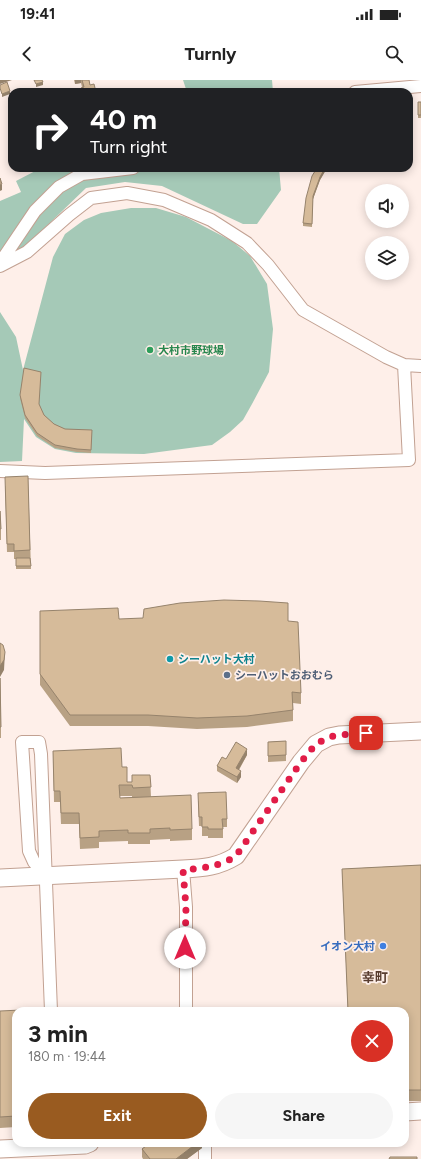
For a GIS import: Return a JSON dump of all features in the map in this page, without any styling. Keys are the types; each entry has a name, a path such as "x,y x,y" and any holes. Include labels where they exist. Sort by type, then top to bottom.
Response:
{"street":[{"path":"399,88 421,86"},
{"path":"0,264 35,211 60,187 82,174 99,172"},
{"path":"0,264 27,252 68,215 91,198 127,193 164,200 211,220 247,243 268,265 303,310 386,357 404,365 421,366"},
{"path":"0,470 45,473 415,460 404,365"},
{"path":"0,878 183,870 208,868 224,863 236,856 301,762 316,744 329,737 339,735 421,731"},
{"path":"45,875 34,862 29,851 22,742 39,742 41,754 52,1007"},
{"path":"183,870 186,907 186,1007"},
{"path":"409,1112 421,1111"},
{"path":"0,1148 19,1147"},
{"path":"205,1147 206,1158"}],"green space":[{"path":"183,80 272,80 273,88 186,88"},
{"path":"33,172 279,172 281,190 257,224 243,224 162,186 125,182 86,188 26,246 0,260 0,201 21,192 16,181"},
{"name":"大村市野球場","path":"131,208 156,208 186,217 232,241 250,256 267,284 273,329 269,372 243,420 212,445 144,454 76,453 55,449 36,437 24,419 22,461 0,462 0,312 16,337 23,370 53,257 65,234 84,220 101,213"}],"building":[{"path":"34,80 42,80 43,82 36,84"},
{"path":"82,80 89,80 90,85 94,84 95,88 81,88 84,87"},
{"path":"7,82 9,88 8,92 2,94 0,85"},
{"path":"418,102 421,102 421,115 418,115"},
{"path":"314,172 323,172 313,196 312,224 303,223 306,198"},
{"path":"24,368 41,372 39,404 44,415 54,424 65,429 92,430 91,450 55,445 37,433 25,415 20,395"},
{"path":"28,476 30,550 14,551 14,544 7,544 5,477"},
{"path":"16,558 30,558 31,566 16,566"},
{"name":"シーハット大村","path":"224,600 288,603 288,621 298,622 301,693 292,692 293,710 247,716 197,718 148,715 70,715 40,674 40,611 118,608 119,619 143,618 144,609 180,603"},
{"path":"0,643 3,645 5,652 4,660 0,666"},
{"path":"0,678 1,727 0,727"},
{"path":"286,741 286,755 268,756 268,742"},
{"path":"236,742 247,749 236,768 241,771 237,777 217,766 222,757 226,759"},
{"path":"121,748 122,767 127,767 127,782 132,782 132,775 150,775 151,787 133,788 132,785 119,785 120,798 191,795 192,829 150,829 150,833 128,833 128,830 99,831 99,837 80,838 79,813 61,813 60,791 54,791 53,751"},
{"path":"226,792 227,819 222,819 223,829 208,829 208,827 202,827 202,817 199,817 198,793"},
{"name":"イオン大村","path":"421,865 421,1090 409,1090 409,1007 348,1007 342,869"},
{"path":"12,1010 12,1116 0,1117 0,1011"},
{"path":"145,1147 192,1147 176,1159 150,1159 142,1149"},
{"path":"390,1157 417,1157 417,1159 389,1159"}],"place":[{"name":"大村市野球場","path":"150,350"},
{"name":"シーハット大村","path":"170,659"},
{"name":"シーハットおおむら","path":"227,675"},
{"name":"イオン大村","path":"383,946"}],"district":[{"name":"幸町","path":"375,977"}],"route":[{"path":"185,948 186,907 183,870 208,868 224,863 236,856 301,762 316,744 329,737 366,733"}]}
